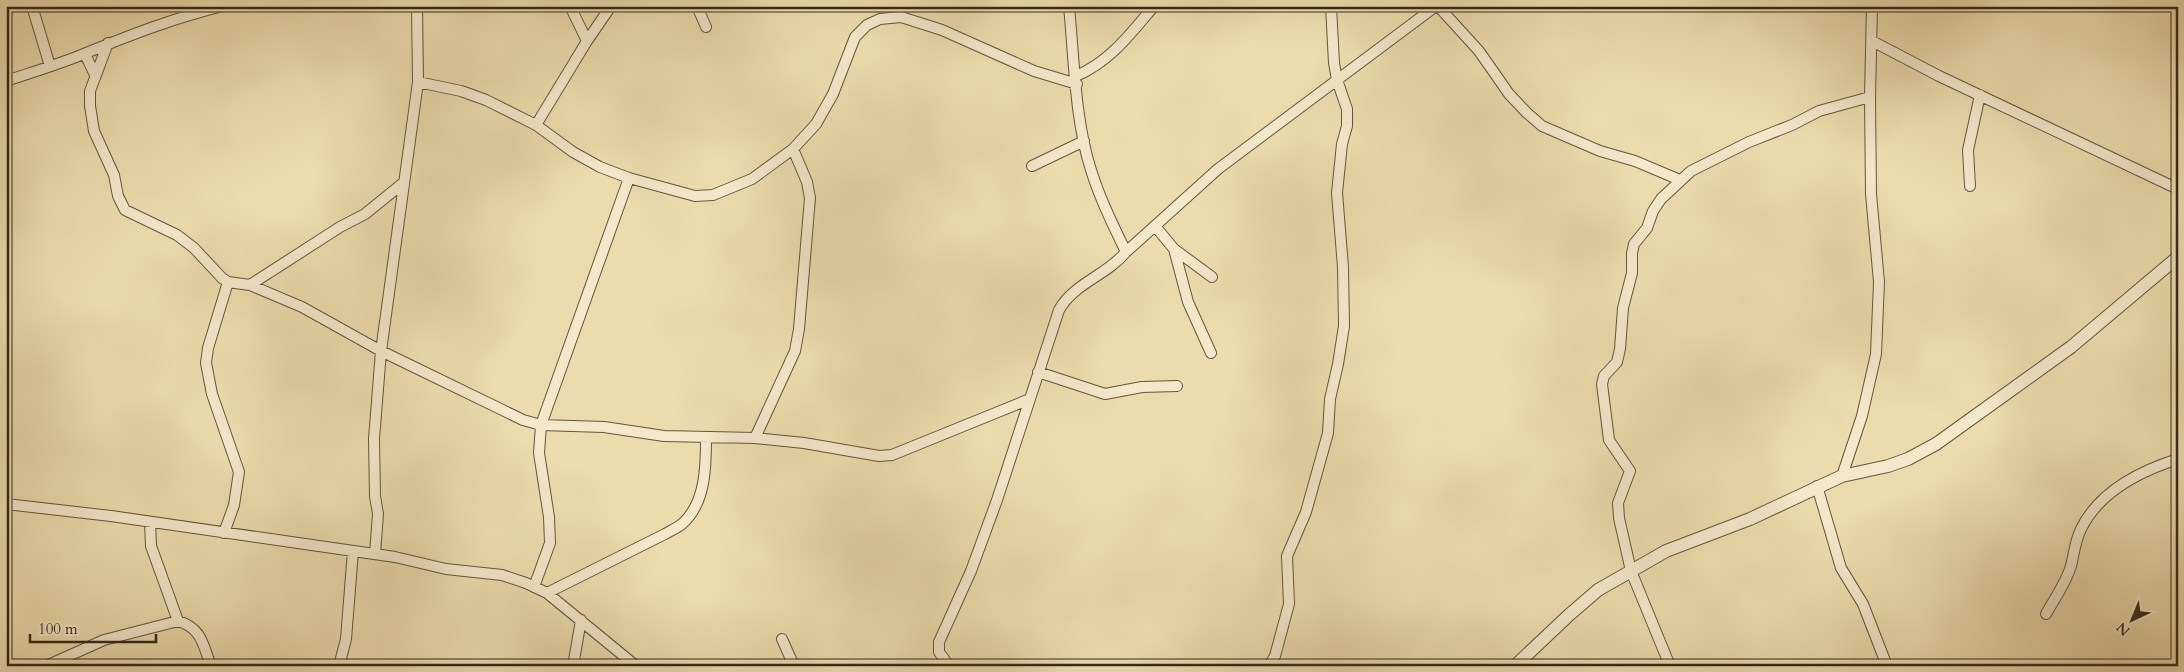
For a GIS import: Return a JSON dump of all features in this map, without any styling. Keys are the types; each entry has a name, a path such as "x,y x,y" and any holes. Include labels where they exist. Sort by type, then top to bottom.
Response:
{"street":[{"path":"32,6 50,66"},
{"path":"6,81 85,54 108,43 180,17 224,6"},
{"path":"374,554 378,514 375,496 374,439 381,350 402,184 418,82 418,6"},
{"path":"570,6 587,41"},
{"path":"536,125 587,41 611,6"},
{"path":"697,6 706,27"},
{"path":"1070,6 1084,140 1090,169 1105,209 1126,252"},
{"path":"418,82 462,91 486,100 536,125 593,164 629,178 695,196 712,195 752,179 793,149 816,124 829,102 855,37 867,25 880,19 901,17 942,30 1034,71 1077,80 1113,54 1154,6"},
{"path":"1269,666 1275,656 1289,604 1287,556 1306,512 1328,433 1330,398 1344,326 1343,267 1337,193 1342,144 1347,126 1347,108 1337,80 1334,63 1331,6"},
{"path":"949,666 939,652 939,642 971,571 1015,447 1058,310 1065,299 1074,290 1118,261 1218,169 1437,6 1479,51 1509,94 1542,126 1600,151 1680,180"},
{"path":"1842,476 1862,416 1876,354 1879,282 1871,194 1870,97 1872,6"},
{"path":"1872,41 2178,189"},
{"path":"108,43 90,92 90,106 94,131 114,175 118,196 125,210 177,235 194,248 228,282 250,285 302,308 507,413 541,425 604,427 664,436 755,438 804,443 879,456 892,455 1030,399"},
{"path":"85,54 95,75"},
{"path":"1970,186 1968,150 1980,94"},
{"path":"1670,666 1631,571 1619,518 1618,503 1630,470 1609,440 1602,384 1604,376 1617,362 1620,349 1623,308 1632,273 1634,244 1646,228 1653,211 1661,199 1691,171 1749,142 1792,125 1819,111 1870,97"},
{"path":"1032,166 1084,140"},
{"path":"755,438 790,366 799,329 810,198 807,182 793,149"},
{"path":"534,587 550,543 549,517 539,453 541,425 629,178"},
{"path":"250,285 340,227 365,214 402,184"},
{"path":"1155,226 1174,249 1212,277"},
{"path":"1174,249 1188,302 1211,353"},
{"path":"1515,666 1598,590 1666,551 1750,520 1817,486 1842,476 1888,466 1908,459 1936,444 2071,347 2178,258"},
{"path":"224,533 234,505 240,472 212,394 206,363 208,348 228,282"},
{"path":"1038,372 1105,394 1142,388 1177,386"},
{"path":"547,593 665,534 682,523 693,509 701,492 706,468 706,437"},
{"path":"2046,614 2066,579 2080,531 2088,516 2097,505 2109,494 2144,472 2178,459"},
{"path":"1817,486 1841,568 1863,604 1887,666"},
{"path":"6,504 150,522 374,554 446,569 502,575 547,593 636,666"},
{"path":"150,522 151,546 178,621"},
{"path":"339,666 346,639 353,551"},
{"path":"573,666 581,620"},
{"path":"46,666 104,640 178,621 189,624 198,633 211,666"},
{"path":"782,638 794,666"}]}
